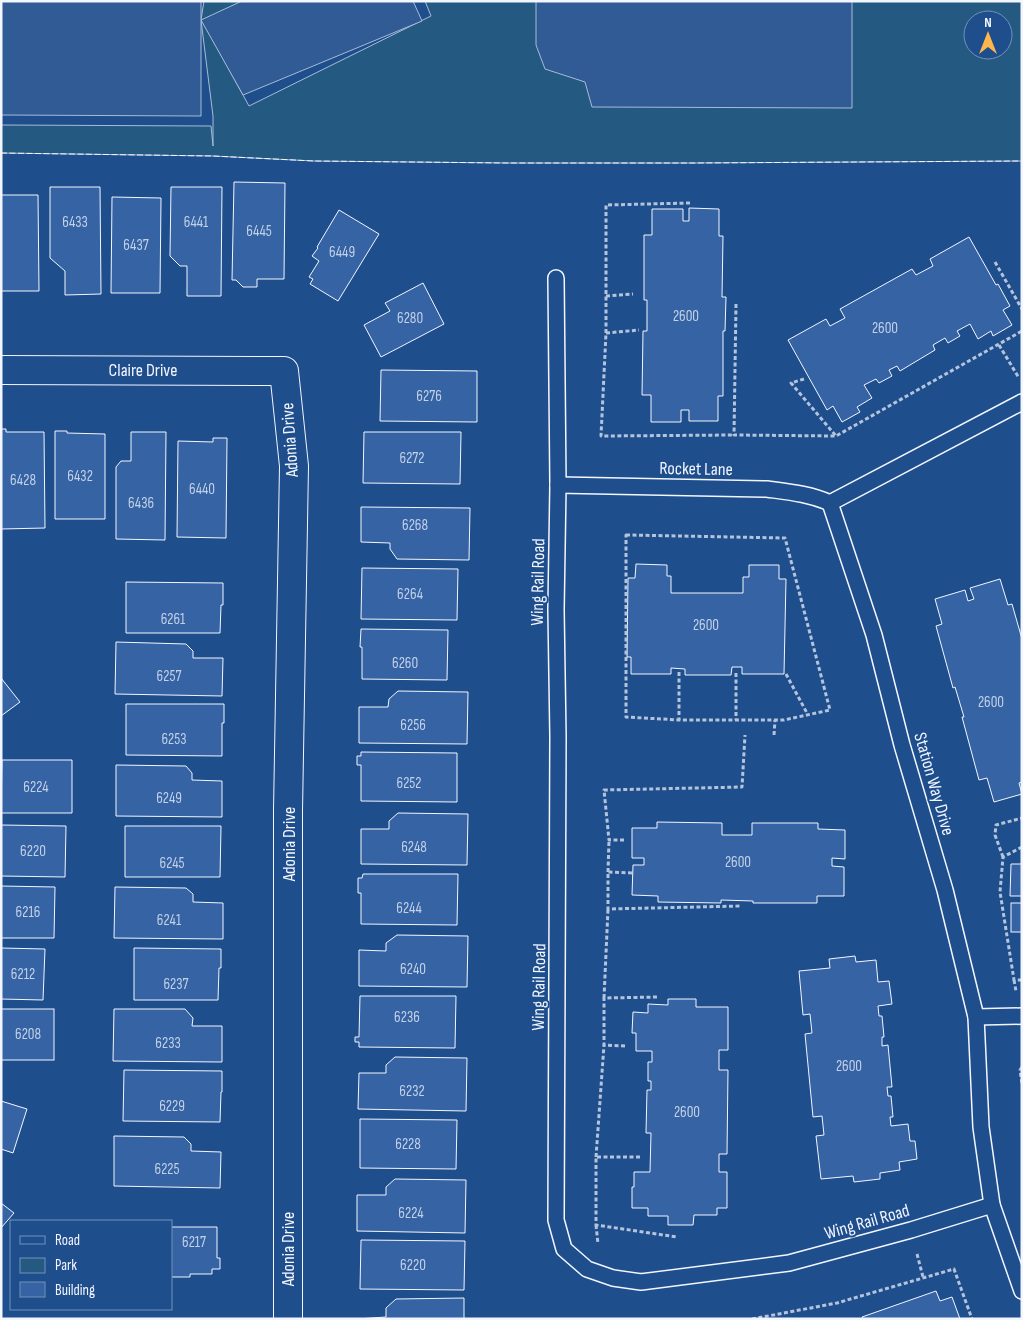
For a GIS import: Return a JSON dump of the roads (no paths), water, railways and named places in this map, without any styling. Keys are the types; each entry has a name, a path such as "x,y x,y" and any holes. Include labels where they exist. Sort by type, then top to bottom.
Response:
{"street":[{"name":"Claire Drive","path":"1,370 284,371"},
{"name":"Adonia Drive","path":"284,371 294,466 288,810 288,1319"}],"lane":[{"name":"Wing Rail Road","path":"556,278 558,485 556,610 558,737 556,1220 564,1249 587,1269 613,1278 641,1282 789,1263 911,1230 992,1205"},
{"path":"830,503 1022,402"},
{"name":"Rocket Lane","path":"558,485 767,489 801,493 830,503"},
{"name":"Station Way Drive","path":"830,503 874,635 902,745 945,890 976,1017 981,1127 992,1205 1022,1291"},
{"path":"976,1017 1022,1016"}]}
